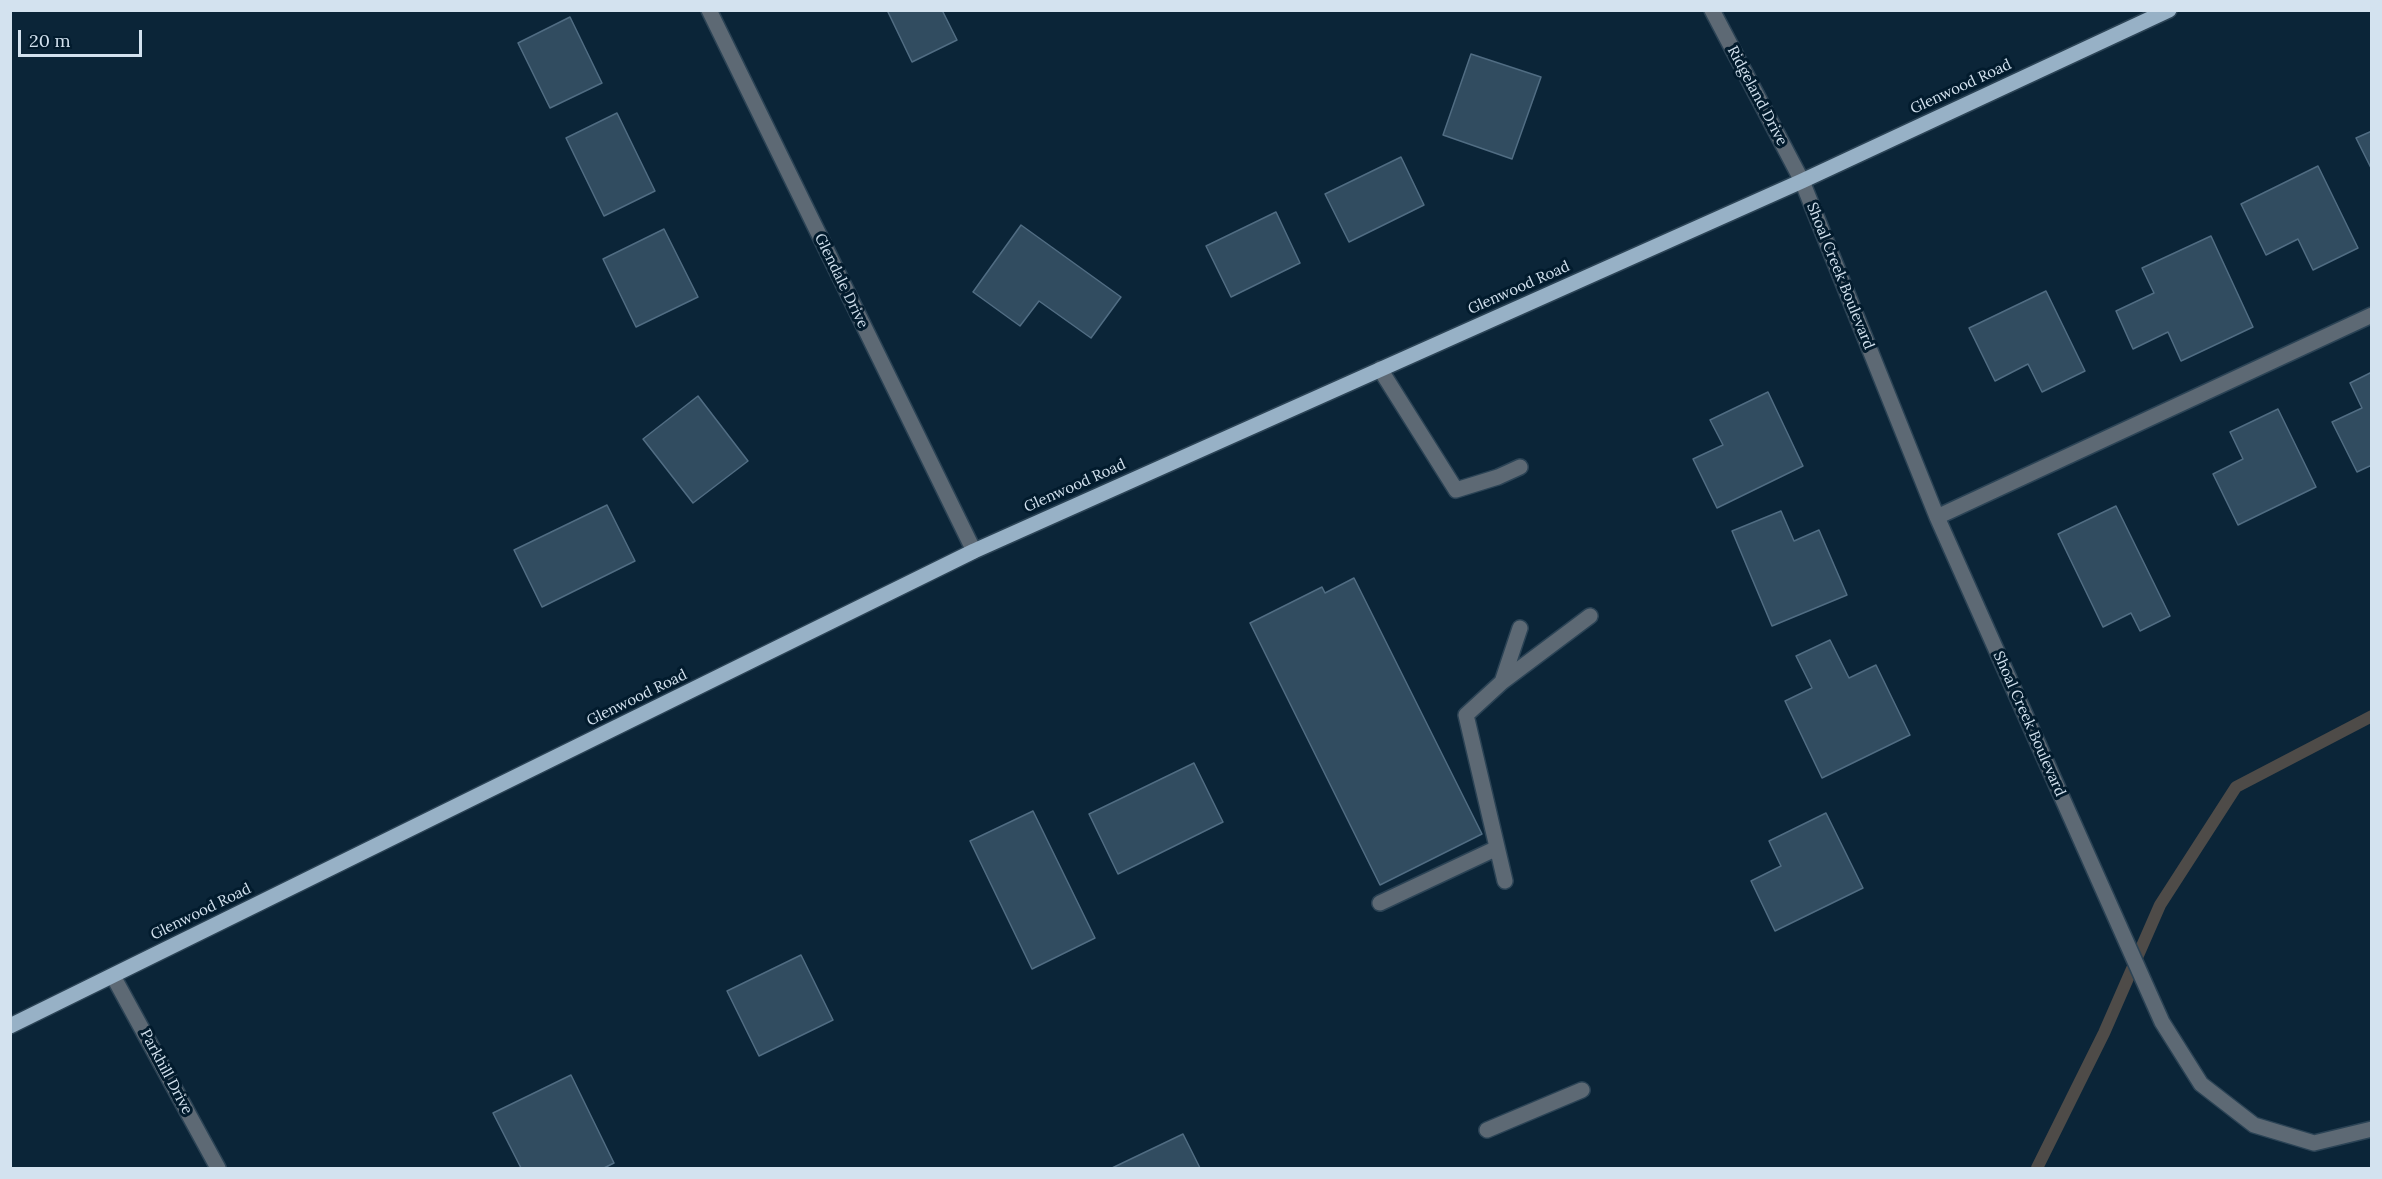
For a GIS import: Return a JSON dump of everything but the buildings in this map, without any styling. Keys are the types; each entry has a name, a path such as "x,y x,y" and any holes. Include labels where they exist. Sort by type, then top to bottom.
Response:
{"main road":[{"name":"Glenwood Road","path":"10,1026 974,551 1802,181 2169,10"}],"street":[{"name":"Glendale Drive","path":"709,10 974,551"},
{"name":"Ridgeland Drive","path":"1712,10 1802,181"},
{"name":"Shoal Creek Boulevard","path":"1802,181 1937,517 2162,1022 2201,1084 2254,1125 2314,1143 2372,1129"},
{"path":"1937,517 2372,315"},
{"path":"1380,369 1456,490 1498,477 1520,467"},
{"path":"1505,881 1466,715 1503,682 1590,616"},
{"path":"1503,682 1520,628"},
{"path":"1380,903 1497,848"},
{"name":"Parkhill Drive","path":"113,976 218,1168"},
{"path":"1487,1130 1582,1090"}],"waterway":[{"path":"2037,1168 2104,1033 2160,905 2236,787 2372,716"}]}
